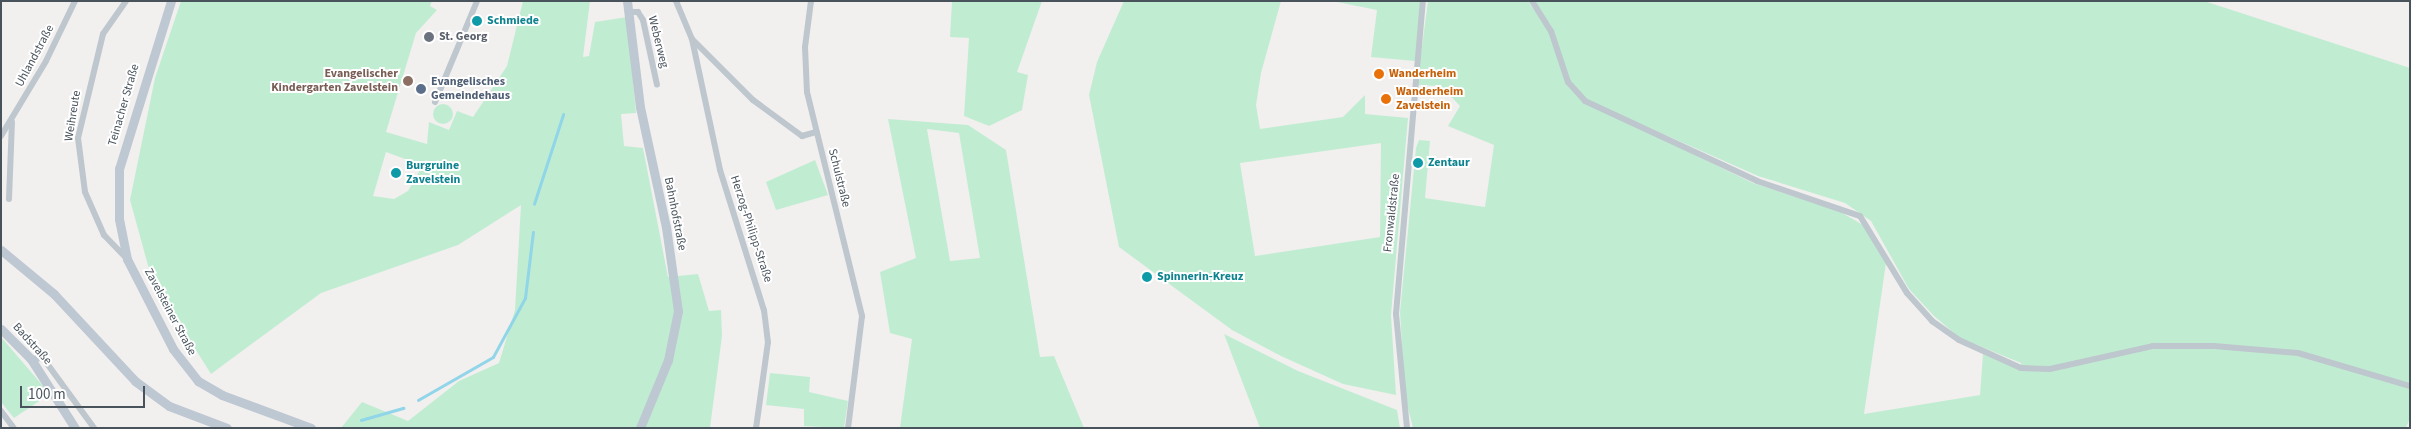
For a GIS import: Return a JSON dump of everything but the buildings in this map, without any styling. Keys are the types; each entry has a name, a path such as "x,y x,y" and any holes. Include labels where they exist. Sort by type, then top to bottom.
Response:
{"main road":[{"name":"Teinacher Straße","path":"119,219 119,169 126,134 171,1"},
{"name":"Bahnhofstraße","path":"627,1 631,12 640,107 666,227 678,311 668,360 640,428"},
{"name":"Zavelsteiner Straße","path":"119,219 127,259 173,349 198,380 222,395 311,428"},
{"path":"1,250 54,294 141,386 169,406 226,428"},
{"name":"Badstraße","path":"1,329 31,359 75,428"}],"street":[{"name":"Uhlandstraße","path":"1,136 12,121 75,1"},
{"name":"Weihreute","path":"126,1 104,34 78,138 85,192 104,235 127,259"},
{"path":"434,102 477,1"},
{"path":"676,1 692,39 770,116 802,136 816,132"},
{"name":"Schulstraße","path":"811,1 804,70 816,132 862,316 848,428"},
{"name":"Fronwaldstraße","path":"1407,428 1396,314 1423,1"},
{"path":"1532,1 1551,31 1568,82 1585,101 1757,181 1860,216 1907,293 1932,321 1959,340 2021,368 2050,369 2153,346 2214,346 2298,353 2410,386"},
{"name":"Weberweg","path":"631,12 638,12 643,20 657,86"},
{"name":"Herzog-Philipp-Straße","path":"692,39 720,170 764,310 768,342 756,428"},
{"path":"9,198 12,121"},
{"path":"31,359 43,358 94,428"},
{"path":"1,412 14,428"}],"green space":[{"path":"181,1 432,1 430,6 437,10 416,33 386,132 427,144 429,122 449,130 457,111 473,117 507,66 523,1 590,1 583,57 589,56 595,22 627,17 636,113 621,114 624,146 643,148 668,277 698,274 709,311 721,310 722,336 710,428 341,428 362,402 408,421 459,381 499,363 515,310 521,205 458,245 321,293 211,374 152,280 130,200 155,78","holes":["386,152 427,167 421,168 408,191 394,199 373,196"]},
{"path":"952,1 1042,1 1017,72 1028,75 1022,110 989,126 964,116 969,38 950,37"},
{"path":"1124,1 1281,1 1261,73 1256,105 1260,129 1343,117 1365,95 1365,114 1408,118 1391,315 1396,395 1343,384 1281,356 1232,330 1119,247 1089,95 1097,62","holes":["1381,143 1380,237 1255,256 1240,163"]},
{"path":"1332,1 1421,1 1415,61 1371,57 1377,10"},
{"path":"1428,1 1528,1 1538,15 1536,1 2204,1 2410,68 2410,418 2406,428 1413,428 1405,396 1400,312 1416,148 1419,140 1430,141 1425,198 1485,207 1494,145 1448,126 1460,106 1441,86 1417,85","holes":["1643,125 1758,176 1845,203 1871,221 1909,289 1934,316 1960,338 2021,363 2021,370 1983,354 1980,395 1864,414 1886,263 1863,225 1839,211 1753,183 1643,130"]},
{"path":"439,104 447,104 453,110 453,118 447,124 439,124 433,118 433,110"},
{"path":"888,119 968,125 1006,150 1040,357 1054,356 1084,428 900,428 912,339 890,333 880,272 916,258","holes":["927,129 959,133 980,258 950,261"]},
{"path":"815,160 828,195 776,210 766,182"},
{"path":"1224,334 1298,371 1397,410 1400,428 1260,428"},
{"path":"1,337 50,394 14,418 1,402"},
{"path":"770,373 810,377 809,392 848,401 844,428 804,426 804,409 766,405"}],"waterway":[{"path":"534,204 563,115"},
{"path":"418,400 493,357 525,298 533,232"},
{"path":"361,420 403,408"}],"place":[{"name":"Schmiede","path":"477,21"},
{"name":"St. Georg","path":"429,37"},
{"name":"Wanderheim","path":"1379,74"},
{"name":"Evangelischer Kindergarten Zavelstein","path":"408,81"},
{"name":"Evangelisches Gemeindehaus","path":"421,89"},
{"name":"Wanderheim Zavelstein","path":"1386,99"},
{"name":"Zentaur","path":"1418,163"},
{"name":"Burgruine Zavelstein","path":"396,173"},
{"name":"Spinnerin-Kreuz","path":"1147,277"}]}
